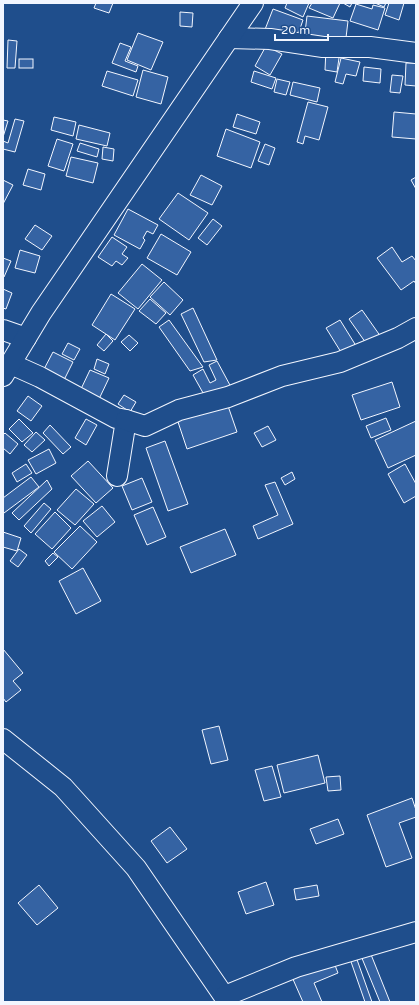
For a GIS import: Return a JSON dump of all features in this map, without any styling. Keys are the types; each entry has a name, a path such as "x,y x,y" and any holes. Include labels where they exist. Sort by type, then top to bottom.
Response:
{"street":[{"path":"253,3 41,313 7,370 40,377 116,418 146,426 179,410 228,396 282,376 340,362 398,338 416,328"},
{"path":"230,38 270,39 323,47 370,47 416,53"},
{"path":"3,330 26,338"},
{"path":"117,476 126,420"},
{"path":"3,739 63,787 136,868 227,999 296,967 416,932"}],"building":[{"path":"96,3 113,3 109,13 94,8"},
{"path":"287,3 309,3 303,17 285,8"},
{"path":"312,3 340,3 333,18 309,8"},
{"path":"343,3 352,3 350,7"},
{"path":"375,3 386,3 384,7"},
{"path":"389,3 404,3 399,20 385,15"},
{"path":"356,4 372,9 373,5 385,8 378,30 350,21"},
{"path":"273,9 303,20 295,43 264,32"},
{"path":"180,12 193,13 192,27 180,26"},
{"path":"307,16 348,21 345,46 304,41"},
{"path":"138,33 163,42 151,70 127,60"},
{"path":"8,40 17,41 15,68 7,68"},
{"path":"120,43 131,47 125,61 138,66 136,72 112,63"},
{"path":"266,46 282,54 270,75 255,66"},
{"path":"326,49 340,51 337,72 325,70"},
{"path":"341,58 360,62 356,76 346,74 343,84 335,82"},
{"path":"19,59 33,59 33,68 19,68"},
{"path":"406,63 416,63 416,86 405,85"},
{"path":"364,67 381,69 380,83 363,81"},
{"path":"143,70 168,77 161,104 136,97"},
{"path":"107,71 138,80 133,96 102,86"},
{"path":"254,71 276,78 272,89 251,82"},
{"path":"392,75 403,76 400,93 390,92"},
{"path":"277,79 290,82 286,95 274,92"},
{"path":"293,82 320,88 317,102 290,95"},
{"path":"308,102 328,107 319,140 305,136 303,144 297,142"},
{"path":"394,112 416,114 416,139 392,137"},
{"path":"237,114 260,122 256,134 233,127"},
{"path":"54,117 76,122 73,136 51,130"},
{"path":"15,119 24,121 15,152 3,149 3,141 8,143"},
{"path":"3,120 8,121 3,137"},
{"path":"79,125 110,133 107,146 76,139"},
{"path":"226,129 260,142 251,168 217,156"},
{"path":"57,139 73,144 64,171 48,166"},
{"path":"80,143 99,149 97,157 77,151"},
{"path":"265,144 275,148 269,165 258,161"},
{"path":"103,147 114,149 113,161 102,159"},
{"path":"71,157 98,163 93,183 66,176"},
{"path":"28,169 45,174 41,190 23,185"},
{"path":"201,175 222,186 212,205 190,195"},
{"path":"416,177 416,189 411,180"},
{"path":"3,180 13,185 3,204"},
{"path":"178,193 208,213 189,240 159,219"},
{"path":"128,209 158,225 153,234 147,231 143,238 145,240 140,249 114,235"},
{"path":"213,219 222,226 207,245 198,238"},
{"path":"35,225 52,236 42,250 25,239"},
{"path":"161,234 191,252 177,275 147,258"},
{"path":"112,237 127,247 122,254 128,258 122,265 116,261 112,266 98,257"},
{"path":"392,247 402,262 412,256 416,261 416,284 414,281 401,290 377,258"},
{"path":"20,250 40,256 35,273 15,268"},
{"path":"3,258 11,261 4,277 3,276"},
{"path":"142,264 162,280 138,309 118,293"},
{"path":"164,282 183,300 170,315 150,297"},
{"path":"3,289 12,293 6,309 3,308"},
{"path":"111,294 135,309 115,340 92,325"},
{"path":"150,299 166,313 156,324 139,311"},
{"path":"193,308 217,360 204,362 181,314"},
{"path":"362,310 381,337 368,346 349,319"},
{"path":"169,320 203,367 190,371 159,327"},
{"path":"340,320 358,349 344,357 326,328"},
{"path":"106,334 113,341 104,351 97,345"},
{"path":"129,335 138,343 130,351 121,342"},
{"path":"68,343 80,349 74,360 62,354"},
{"path":"53,352 73,362 63,382 43,371"},
{"path":"97,359 109,364 105,374 94,369"},
{"path":"217,361 231,387 207,400 193,375 203,369 210,383 216,380 209,365"},
{"path":"90,370 109,378 99,399 80,391"},
{"path":"392,382 400,407 361,420 352,395"},
{"path":"124,395 136,402 130,412 118,404"},
{"path":"28,396 42,406 31,421 17,411"},
{"path":"227,403 237,432 187,449 177,419"},
{"path":"386,418 391,430 371,438 366,426"},
{"path":"19,419 33,433 22,442 9,429"},
{"path":"86,419 97,425 86,445 75,438"},
{"path":"416,421 416,455 388,468 375,440"},
{"path":"50,425 71,447 63,454 43,433"},
{"path":"268,426 276,440 262,447 254,433"},
{"path":"36,432 45,440 32,452 24,445"},
{"path":"5,433 18,444 10,454 3,448 3,435"},
{"path":"165,441 188,504 168,511 146,448"},
{"path":"49,449 56,463 36,474 28,460"},
{"path":"88,461 113,488 96,503 71,476"},
{"path":"26,464 32,473 17,482 12,473"},
{"path":"405,464 416,484 416,496 404,503 388,474"},
{"path":"292,472 295,479 285,485 281,478"},
{"path":"31,477 39,487 4,513 3,498"},
{"path":"142,478 152,502 132,510 122,486"},
{"path":"47,480 52,489 19,520 12,513"},
{"path":"275,482 293,524 258,539 253,526 278,515 265,485"},
{"path":"76,489 94,504 75,525 57,510"},
{"path":"44,503 51,509 31,533 24,526"},
{"path":"102,506 115,522 97,537 83,521"},
{"path":"153,507 166,537 147,545 134,515"},
{"path":"55,512 71,528 52,549 35,534"},
{"path":"80,526 97,542 72,569 54,552"},
{"path":"225,529 236,555 191,573 180,547"},
{"path":"3,532 21,538 17,551 3,547"},
{"path":"19,549 27,555 18,567 10,561"},
{"path":"53,553 58,557 49,566 45,561"},
{"path":"83,568 101,601 76,614 59,581"},
{"path":"3,649 23,673 13,681 21,690 6,702 3,698"},
{"path":"219,726 228,760 211,764 202,730"},
{"path":"318,755 325,783 284,793 277,765"},
{"path":"272,766 281,797 264,801 255,770"},
{"path":"340,776 341,790 328,791 326,777"},
{"path":"412,798 416,810 416,817 399,823 412,858 386,867 367,815"},
{"path":"338,819 344,834 316,844 310,829"},
{"path":"170,827 187,849 167,863 151,841"},
{"path":"266,882 274,905 246,914 238,892"},
{"path":"39,885 58,908 37,925 18,903"},
{"path":"317,885 319,896 296,900 294,889"},
{"path":"368,947 390,1002 380,1002 359,951"},
{"path":"355,954 372,1002 365,1002 349,956"},
{"path":"333,960 338,973 314,983 322,1002 303,1002 292,977"}]}
